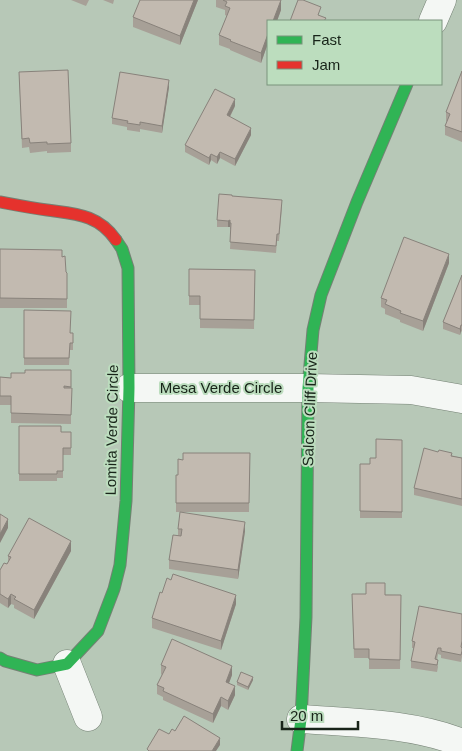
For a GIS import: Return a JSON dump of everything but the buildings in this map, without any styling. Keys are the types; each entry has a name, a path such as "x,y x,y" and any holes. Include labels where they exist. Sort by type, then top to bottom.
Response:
{"street":[{"path":"433,20 442,0"},
{"name":"Salcon Cliff Drive","path":"297,751 301,719 306,617 308,388 313,330 321,295 407,85"},
{"name":"Lomita Verde Circle","path":"0,202 80,214 94,220 105,227 118,240 128,268 129,388 126,502 120,565 114,589 98,631 67,664"},
{"name":"Mesa Verde Circle","path":"129,388 411,390 462,399"},
{"path":"0,658 37,670 67,664 88,717"},
{"path":"301,719 384,725 434,733 462,743"}],"traffic: fast":[{"path":"297,751 301,719 306,617 308,388 313,330 321,295 357,202 407,85"},
{"path":"0,658 37,670 67,664 98,631 114,589 120,565 126,501 129,388 128,268 122,249 116,240"}],"traffic: jam":[{"path":"0,202 76,214 102,225 116,240"}]}
